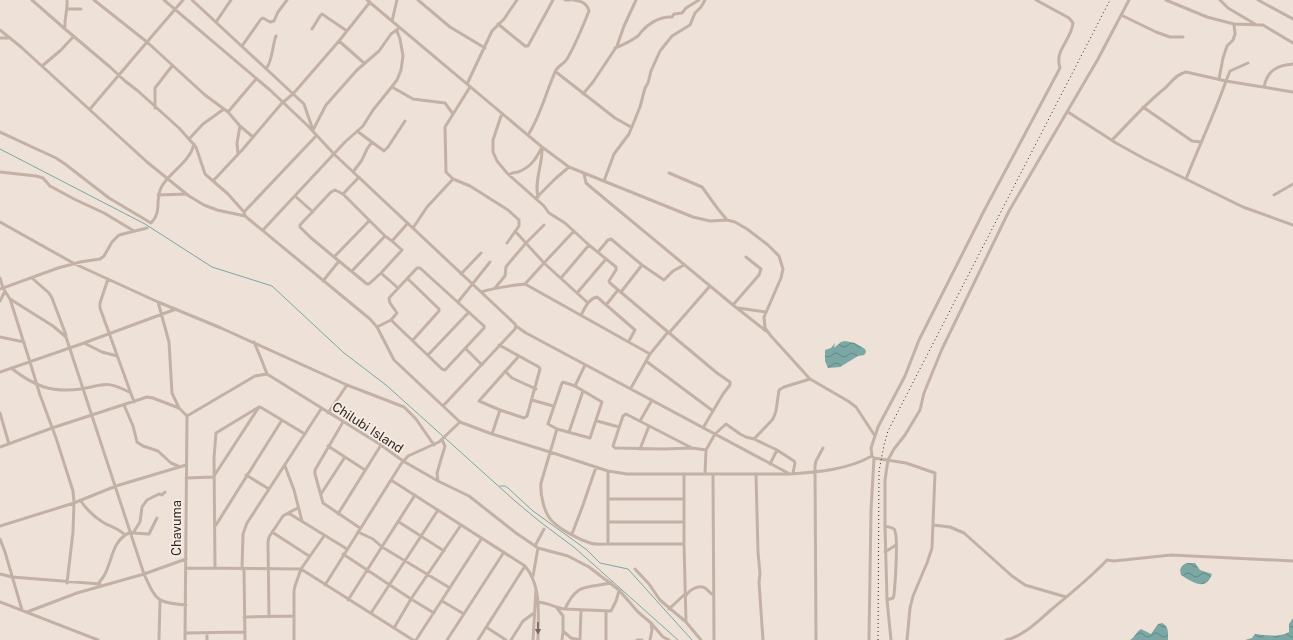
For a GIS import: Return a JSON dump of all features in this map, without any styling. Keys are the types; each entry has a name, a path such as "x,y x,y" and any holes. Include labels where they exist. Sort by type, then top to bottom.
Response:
{"street":[{"path":"32,0 138,91 194,144 199,152 204,172 228,194 244,212 245,216"},
{"path":"65,29 64,19 67,9 67,0"},
{"path":"94,0 147,42 205,95 228,112 240,126 253,137"},
{"path":"164,0 256,79 313,131"},
{"path":"90,109 183,0"},
{"path":"192,0 304,104 316,136 516,326 585,365 791,474"},
{"path":"216,22 230,0"},
{"path":"242,46 261,19 263,18 270,22 274,21 278,12 287,0"},
{"path":"392,21 397,0"},
{"path":"418,0 450,27 485,48"},
{"path":"506,243 519,226 520,222 508,210 470,186 453,178 446,172 445,131 448,121 468,86 492,31 504,19 517,0"},
{"path":"498,24 525,46 528,46 553,0"},
{"path":"565,0 570,0"},
{"path":"528,135 537,120 545,96 551,86 556,72 559,66 566,61 589,11 587,6 583,3 573,0"},
{"path":"583,94 609,61 636,0"},
{"path":"616,48 625,45 639,36 642,30 651,22 667,16 672,17 674,14 682,13 686,8 699,0"},
{"path":"604,181 614,154 626,138 640,107 651,71 660,51 672,36 690,24 695,13 705,0"},
{"path":"869,640 873,456 871,448 875,436 905,376 919,340 985,209 1060,68 1058,57 1072,29 1073,23 1069,18 1036,0"},
{"path":"892,640 887,600 885,552 885,480 888,460 920,410 924,393 942,349 1009,211 1068,112 1129,0"},
{"path":"1166,0 1206,17 1234,24 1263,25 1293,43"},
{"path":"1220,0 1228,8 1255,24"},
{"path":"1258,0 1293,18"},
{"path":"213,181 282,103 293,94 339,41 368,1 392,21 398,29 542,147 569,167 693,217 710,221 727,220 735,222 747,229 773,249 779,256 783,269 782,278 764,317 767,332"},
{"path":"67,9 81,9"},
{"path":"312,29 322,14 347,30"},
{"path":"1121,15 1170,37 1183,37"},
{"path":"1219,79 1227,46 1233,40 1235,34 1234,24"},
{"path":"313,131 326,106 364,63 379,51 391,34 398,29"},
{"path":"263,230 334,154 363,126 373,110 392,87 399,75 403,56 398,29"},
{"path":"0,30 90,109 146,162 186,194 204,205 217,210 245,216 370,319 377,328 394,360 460,422 492,434 608,471 627,474 791,474 815,472 859,462 873,456 906,463 935,473 933,525 930,554 917,584 910,608 907,640"},
{"path":"42,66 74,36"},
{"path":"266,69 271,60 272,47 276,36"},
{"path":"0,38 10,38"},
{"path":"339,41 364,63"},
{"path":"1186,179 1212,119 1230,71 1248,63"},
{"path":"1264,87 1267,78 1278,66 1293,64"},
{"path":"155,108 155,88 172,66"},
{"path":"556,72 583,94 631,127"},
{"path":"1112,140 1174,78 1184,72 1226,81 1293,92"},
{"path":"228,112 256,79"},
{"path":"392,87 413,99 445,103 453,114"},
{"path":"1143,108 1192,141 1201,142"},
{"path":"189,139 203,124 224,109"},
{"path":"1068,112 1145,159 1243,207 1293,225"},
{"path":"503,114 493,140 494,156 497,161 509,175 537,198 551,215 565,223 617,268 609,281 717,373 730,382 730,385 722,394 703,428"},
{"path":"357,131 385,151 405,121"},
{"path":"238,154 237,143 240,126"},
{"path":"0,132 66,164 109,198 151,224 158,214 158,195 162,187 191,152 194,144"},
{"path":"244,212 316,136"},
{"path":"353,172 372,142"},
{"path":"509,175 511,173 518,172 532,163 536,159 542,147"},
{"path":"537,198 536,190 542,147"},
{"path":"537,198 569,167"},
{"path":"0,172 43,178 50,186 104,213 134,231"},
{"path":"669,173 702,187 727,220"},
{"path":"584,174 586,183 734,307 767,332 810,379 856,407 875,436"},
{"path":"343,194 359,177"},
{"path":"413,228 427,207 453,178"},
{"path":"1274,195 1293,184"},
{"path":"333,190 337,190 343,194 385,236 402,250 382,273 367,284 300,228 300,225 313,212 333,190"},
{"path":"158,195 186,194"},
{"path":"295,196 313,212"},
{"path":"334,257 369,221"},
{"path":"0,222 75,264 158,302 254,342 347,385 404,407 416,419 434,445"},
{"path":"392,241 408,223"},
{"path":"495,288 505,276 506,267 509,263 544,225"},
{"path":"3,290 58,268 102,259 115,239 120,235 147,228"},
{"path":"515,231 544,262 588,303"},
{"path":"525,284 574,231"},
{"path":"352,271 385,236"},
{"path":"598,252 608,240 611,240 664,280 673,271 684,264"},
{"path":"561,278 589,245"},
{"path":"461,274 481,253"},
{"path":"734,307 759,275 761,269 746,257"},
{"path":"577,293 606,259"},
{"path":"323,281 339,261"},
{"path":"458,302 490,262"},
{"path":"606,305 620,291 642,264"},
{"path":"377,328 391,320 397,313 390,303 389,298 417,268 420,268 458,302 484,326 484,328 445,370 442,369 391,320"},
{"path":"382,273 398,288"},
{"path":"32,278 49,293 52,298 84,388 144,574 154,594 160,601 170,604 186,605"},
{"path":"0,279 3,290 10,299 72,491 74,502 73,532 67,583"},
{"path":"108,279 99,306 110,333 129,392 134,402"},
{"path":"408,279 439,309 439,312 412,340"},
{"path":"481,292 495,288 525,284 650,354"},
{"path":"631,388 650,354 710,286"},
{"path":"0,301 3,290"},
{"path":"581,315 588,303 597,297 635,330 629,341"},
{"path":"10,299 53,326 66,337"},
{"path":"158,302 169,342 172,393 179,408 186,416 255,376 267,374 254,342"},
{"path":"734,307 766,312"},
{"path":"0,372 176,309"},
{"path":"428,355 468,312"},
{"path":"443,406 516,326"},
{"path":"0,337 24,342"},
{"path":"84,343 102,352 117,356"},
{"path":"499,346 520,356 540,369 536,389 526,417 500,410 479,401 520,356"},
{"path":"466,349 482,365"},
{"path":"646,361 713,411"},
{"path":"575,386 585,365"},
{"path":"11,368 25,379 38,385 55,389 84,388 109,384 121,387 129,392"},
{"path":"505,371 512,378 536,389"},
{"name":"Chilubi Island","path":"267,374 381,445 403,461 346,549 325,585"},
{"path":"754,439 773,419 776,411 779,390 810,379"},
{"path":"566,382 583,391 602,402 597,421 590,438 548,424 562,383 566,382"},
{"path":"328,413 347,385"},
{"path":"569,432 583,391"},
{"path":"0,447 52,428 147,397 179,408"},
{"path":"532,400 553,406"},
{"path":"640,421 652,400"},
{"path":"124,405 133,426 137,442 143,446 158,451 171,463 178,466"},
{"path":"259,407 305,434"},
{"path":"214,477 259,407"},
{"path":"215,568 214,477 216,433 259,407"},
{"path":"245,640 242,542 245,528 321,409"},
{"path":"492,434 500,410"},
{"path":"0,413 9,444"},
{"path":"692,448 640,421 624,415 618,428 614,447 640,449 692,448 706,450"},
{"name":"Chavuma","path":"185,640 186,416"},
{"path":"215,526 282,420"},
{"path":"597,421 618,428"},
{"path":"343,422 315,470 325,506 360,528"},
{"path":"460,422 446,436 434,445 408,456 403,461 438,481 469,496 537,547 568,556 581,562 619,590 633,607 669,640"},
{"path":"705,474 706,450 715,434 725,424 740,434 776,450 795,462 791,474"},
{"path":"640,449 649,426"},
{"path":"557,428 540,491 541,498 551,520 572,534 590,543 684,544"},
{"path":"438,481 437,473 445,446 442,439"},
{"path":"338,514 381,445"},
{"path":"328,446 365,470"},
{"path":"816,640 815,472 816,461 823,448"},
{"path":"770,464 776,450"},
{"path":"321,495 345,457"},
{"path":"0,526 80,500 116,486 178,466 186,465"},
{"path":"285,466 294,490 302,521"},
{"path":"572,534 596,467"},
{"path":"608,471 608,544"},
{"path":"684,474 684,596 686,622"},
{"path":"713,474 714,640"},
{"path":"756,474 760,574 759,582 763,640"},
{"path":"246,475 269,489"},
{"path":"186,478 214,477"},
{"path":"391,480 525,566 532,576 536,589 538,602 538,640"},
{"path":"131,533 139,524 142,507 147,500 159,494 162,495 165,492"},
{"path":"348,600 415,495"},
{"path":"608,499 684,499"},
{"path":"80,500 94,516 106,524 117,528 125,535"},
{"path":"269,617 269,536 283,516 298,508"},
{"path":"371,613 438,510"},
{"path":"288,513 346,549"},
{"path":"98,584 105,574 112,551 125,535 131,533 149,534 157,518"},
{"path":"399,522 444,551"},
{"path":"608,522 684,522"},
{"path":"394,628 411,599 461,525"},
{"path":"933,525 950,527 964,533 1012,576 1025,585 1066,597"},
{"path":"885,526 895,530 896,545 894,595 893,598 887,600"},
{"path":"532,576 537,547 544,529"},
{"path":"272,532 309,556"},
{"path":"358,532 373,539 382,547 450,588"},
{"path":"294,640 295,586 301,569 324,536"},
{"path":"416,640 482,538"},
{"path":"0,539 22,610"},
{"path":"885,552 896,545"},
{"path":"447,640 504,552"},
{"path":"344,554 389,585 434,612"},
{"path":"1006,640 1011,639 1029,629 1107,560 1114,561 1171,555 1293,561"},
{"path":"27,612 77,593 144,574 186,559"},
{"path":"478,640 525,566"},
{"path":"186,568 301,569 348,600 371,613 407,638 413,640"},
{"path":"635,569 649,584 656,596 686,622 701,640"},
{"path":"0,574 12,577 67,583 103,585"},
{"path":"565,609 572,595 579,589 611,583"},
{"path":"669,608 688,592 700,588 705,588 713,595"},
{"path":"533,640 536,589"},
{"path":"538,602 551,604 565,609 611,611 614,607 619,590"},
{"path":"159,640 160,601"},
{"path":"442,601 464,614"},
{"path":"0,602 98,640"},
{"path":"555,606 563,616 562,640"},
{"path":"563,631 571,638 580,640 581,610"},
{"path":"606,611 606,640"},
{"path":"511,640 523,621 534,612"},
{"path":"244,617 294,616"},
{"path":"650,640 652,630 651,623"},
{"path":"486,627 506,640"},
{"path":"185,633 245,632"},
{"path":"207,633 207,640"},
{"path":"89,640 94,638"},
{"path":"637,640 642,640"}],"water":[{"path":"845,341 855,343 865,349 866,352 864,355 858,356 840,367 828,368 825,361 825,350 831,348 835,343 834,347"},
{"path":"1187,563 1195,563 1200,570 1212,574 1206,583 1194,583 1181,575 1181,568"},
{"path":"1293,618 1293,640 1245,640 1252,638 1255,634 1272,636 1285,634 1289,632 1289,624"},
{"path":"1162,623 1167,628 1168,640 1130,640 1141,629 1151,634 1158,624"}],"waterway":[{"path":"0,149 145,224 212,267 272,286 344,353 386,385 515,501 575,548 678,640"},
{"path":"500,486 505,486 508,488 533,511 587,550 600,563 628,569 692,640"}],"railway":[{"path":"878,640 879,471 888,431 1110,0"}]}
